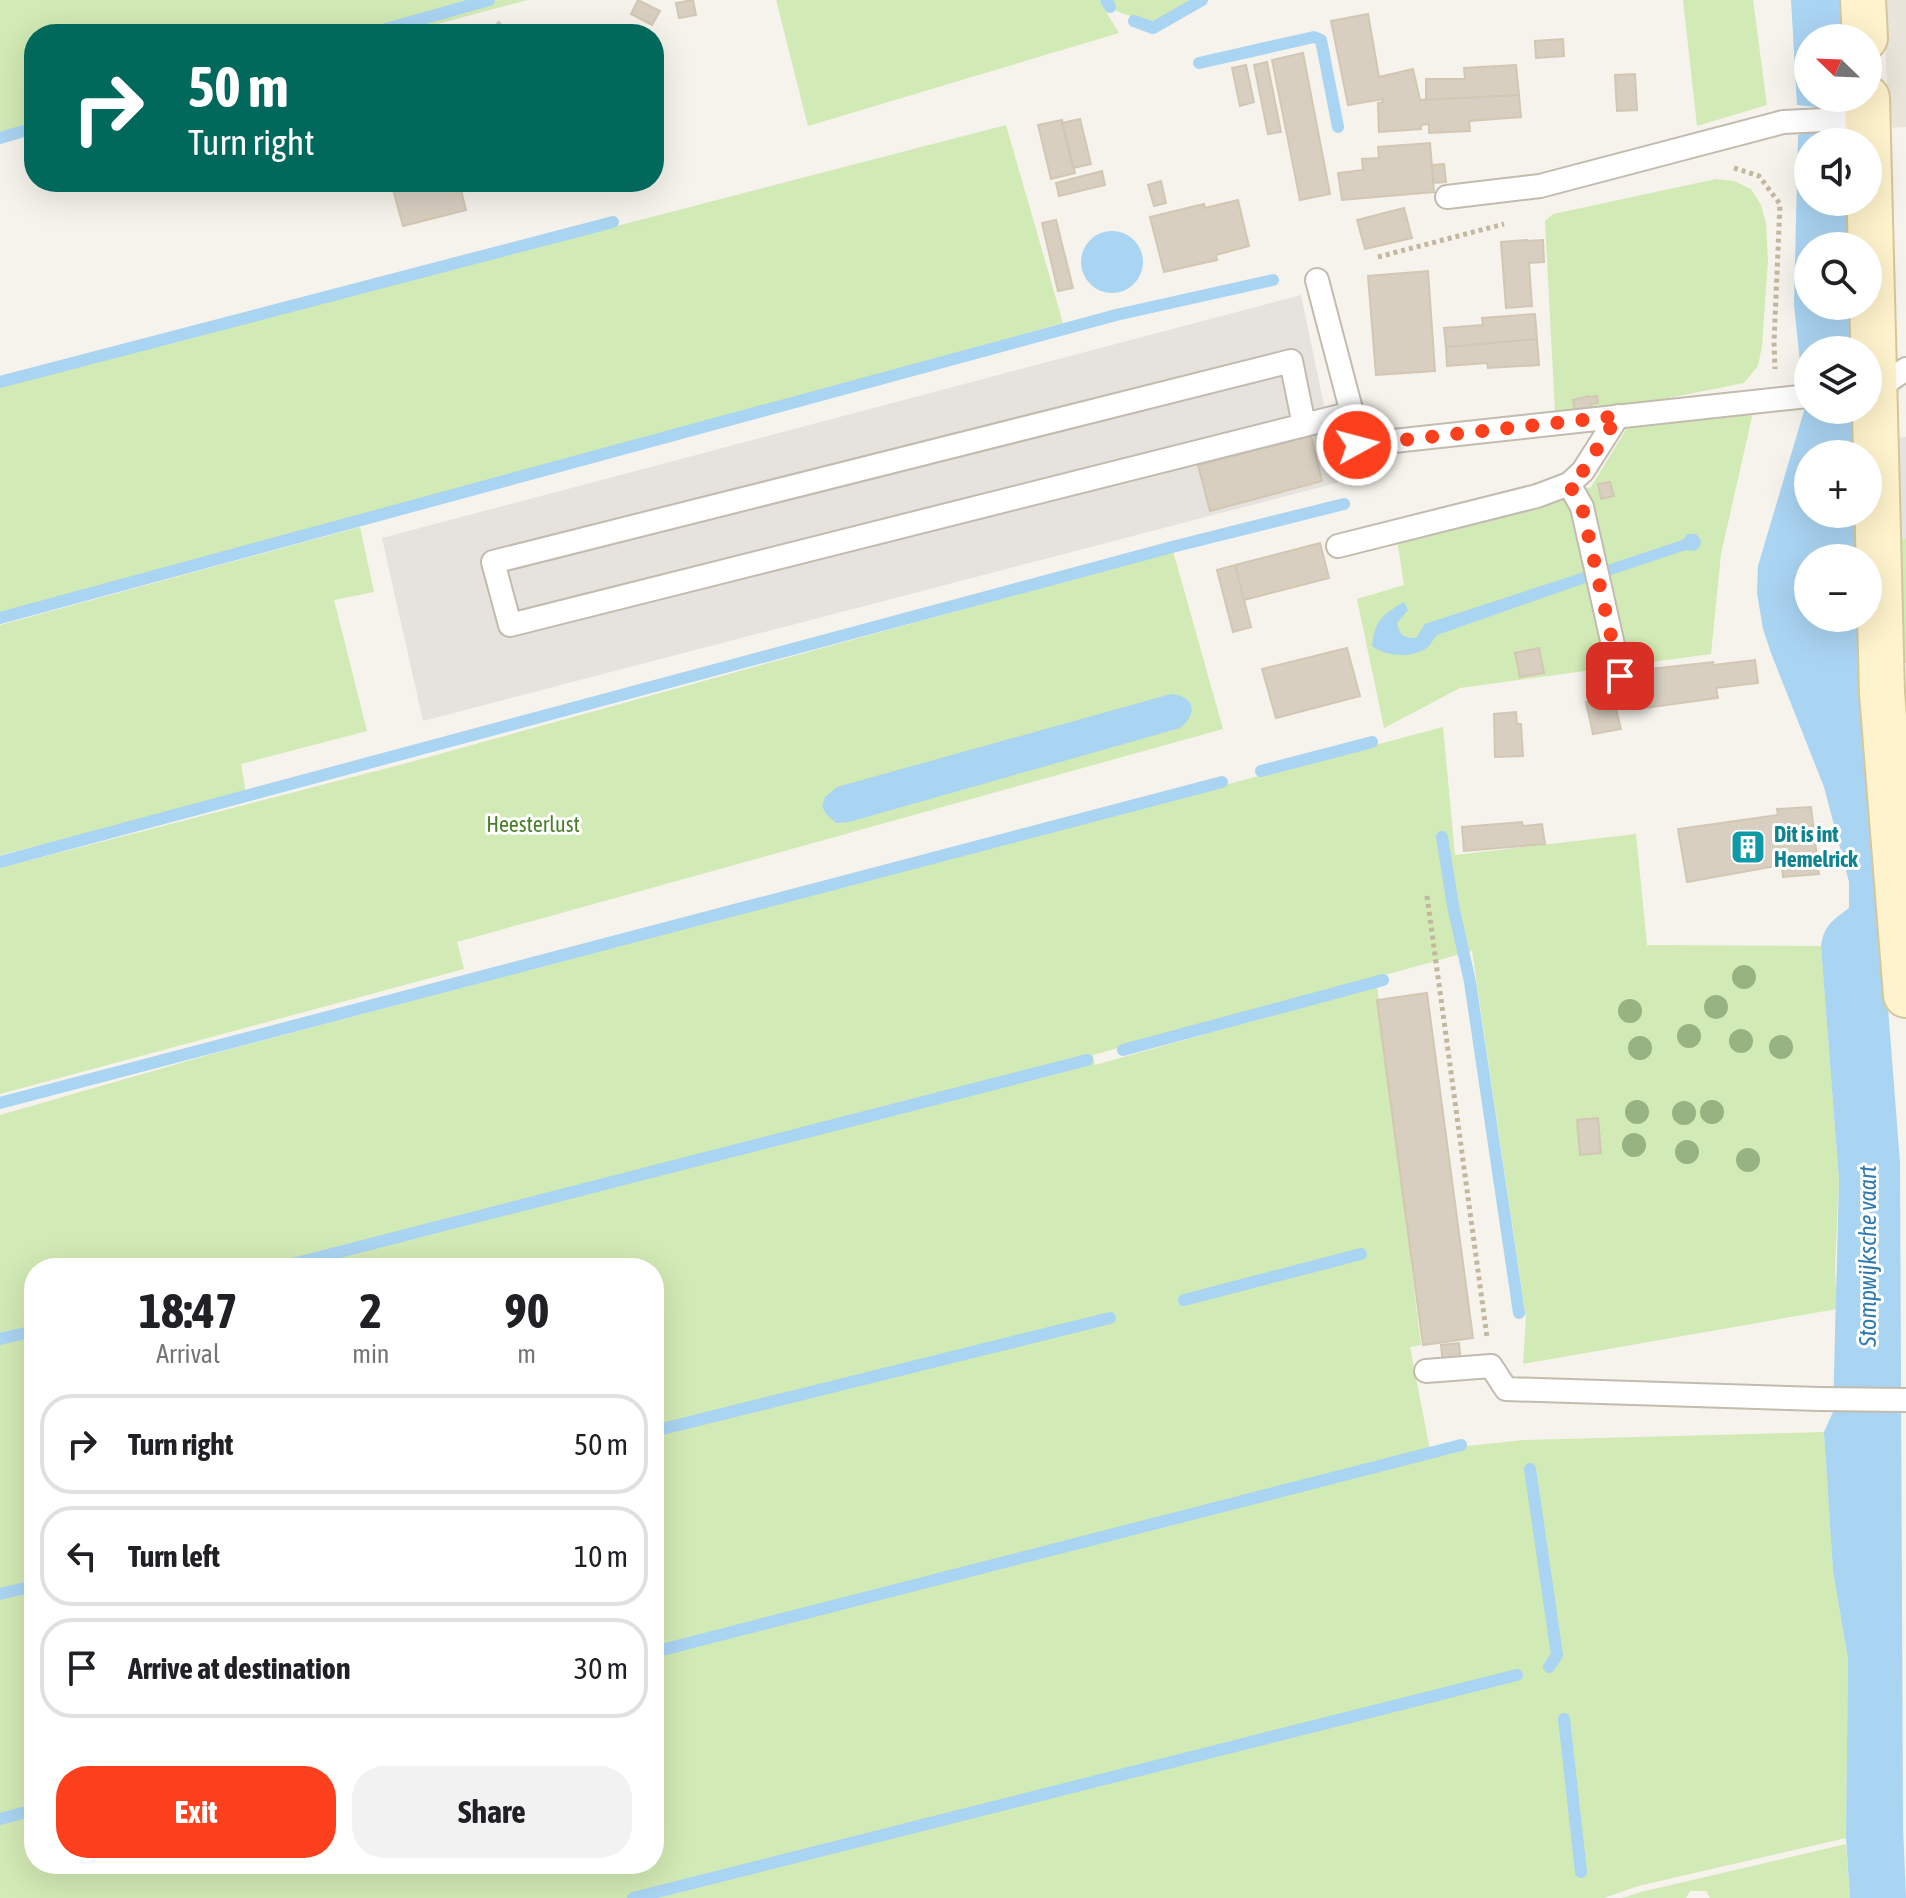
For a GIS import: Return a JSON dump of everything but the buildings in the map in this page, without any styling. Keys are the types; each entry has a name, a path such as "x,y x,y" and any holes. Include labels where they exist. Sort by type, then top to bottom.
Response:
{"street":[{"path":"1863,0 1864,24"},
{"path":"1864,112 1883,385 1906,995"}],"lane":[{"path":"1447,197 1540,186 1783,122 1857,112"},
{"path":"1317,280 1352,413 1357,445 1793,397"},
{"path":"1304,425 1291,361 493,562 510,625 1352,413"},
{"path":"1338,546 1537,496 1569,484 1583,471 1618,416"},
{"path":"1569,484 1582,507 1620,676"},
{"path":"1426,1371 1491,1366 1506,1389 1905,1400"}],"path":[{"path":"1725,165 1759,176 1780,204 1774,342 1793,397"},
{"path":"1378,257 1514,221"},
{"path":"1427,896 1491,1366"}],"shaded area":[{"path":"1883,0 1906,0 1906,127 1889,128"},
{"path":"1301,295 1340,482 423,721 382,538"},
{"path":"1906,437 1906,539 1898,539 1892,438"}],"green space":[{"path":"0,0 528,0 437,24 24,24 24,137 0,144"},
{"path":"776,0 1099,0 1119,33 808,126"},
{"path":"1109,0 1194,0 1151,23 1116,11"},
{"path":"1683,0 1753,0 1767,105 1697,126"},
{"path":"1006,125 1063,323 360,519 0,614 0,386"},
{"path":"1716,179 1734,181 1751,189 1761,205 1766,223 1768,260 1758,366 1744,383 1583,415 1555,413 1545,221 1553,214"},
{"path":"1754,408 1721,554 1711,654 1460,688 1384,728 1357,599 1404,585 1397,540 1591,487 1630,423"},
{"path":"360,527 374,592 334,600 367,731 241,764 246,793 0,855 0,625"},
{"path":"1898,539 1906,539 1906,663 1903,663"},
{"name":"Heesterlust","path":"1173,551 1223,729 457,942 464,969 0,1094 0,868 407,763"},
{"path":"1443,727 1455,855 1636,834 1647,945 1821,946 1839,1180 1835,1269 1837,1309 1523,1364 1526,1318 1472,951 1093,1055 1095,1065 1377,986 1421,1345 1410,1347 1430,1450 664,1644 664,1258 24,1258 24,1874 664,1874 664,1647 1467,1446 1524,1440 1824,1432 1833,1571 1848,1659 1846,1838 1638,1886 1604,1898 0,1898 0,1115 212,1054"},
{"path":"1846,1844 1850,1898 1710,1898 1706,1891 1690,1891 1686,1898 1622,1898 1641,1892"}],"water":[{"path":"1791,0 1846,0 1847,24 1794,24 1794,52"},
{"path":"1814,112 1851,112 1852,128 1814,128"},
{"path":"1796,216 1853,216 1853,232 1796,232"},
{"path":"1106,231 1118,231 1134,240 1141,250 1141,274 1134,284 1118,293 1106,293 1086,279 1081,268 1081,256 1095,236"},
{"path":"1796,320 1853,320 1853,336 1797,336"},
{"path":"1800,424 1858,424 1859,440 1795,440"},
{"name":"Stompwijksche vaart","path":"1794,445 1794,528 1861,528 1862,544 1794,544 1794,632 1864,632 1878,878 1900,1163 1903,1827 1906,1898 1850,1898 1846,1838 1848,1659 1833,1571 1824,1432 1833,1412 1839,1180 1821,946 1827,928 1849,908 1849,882 1824,787 1763,629 1757,593 1758,566"},
{"path":"1688,534 1696,534 1701,540 1695,551 1686,550 1608,576 1607,565 1682,540"},
{"path":"1584,572 1588,582 1437,635 1429,646 1416,653 1392,654 1372,646 1381,619 1404,602 1408,610 1397,623 1398,627 1403,635 1416,638 1425,624"},
{"path":"1171,694 1185,698 1191,706 1190,717 1180,728 849,822 836,823 822,806 825,797 837,787"}],"waterway":[{"path":"404,24 489,0"},
{"path":"1106,0 1110,7"},
{"path":"1134,21 1153,28 1202,0"},
{"path":"1199,63 1314,37 1321,40 1338,127"},
{"path":"0,138 24,131"},
{"path":"0,382 613,222"},
{"path":"0,618 1116,315 1273,280"},
{"path":"0,862 1172,547 1344,504"},
{"path":"1261,771 1372,742"},
{"path":"0,1103 1222,782"},
{"path":"1442,837 1470,982 1519,1313"},
{"path":"1123,1050 1383,980"},
{"path":"316,1258 1087,1060"},
{"path":"1184,1300 1361,1254"},
{"path":"664,1429 1110,1318"},
{"path":"0,1339 24,1333"},
{"path":"664,1649 1461,1445"},
{"path":"1530,1469 1557,1655 1549,1667"},
{"path":"0,1594 24,1588"},
{"path":"633,1898 1517,1675"},
{"path":"1564,1719 1581,1872"},
{"path":"0,1819 24,1813"}],"place":[{"name":"Dit is int Hemelrick","path":"1748,847"}],"route":[{"path":"1357,445 1618,416 1583,471 1569,484 1582,507 1620,676"}]}
